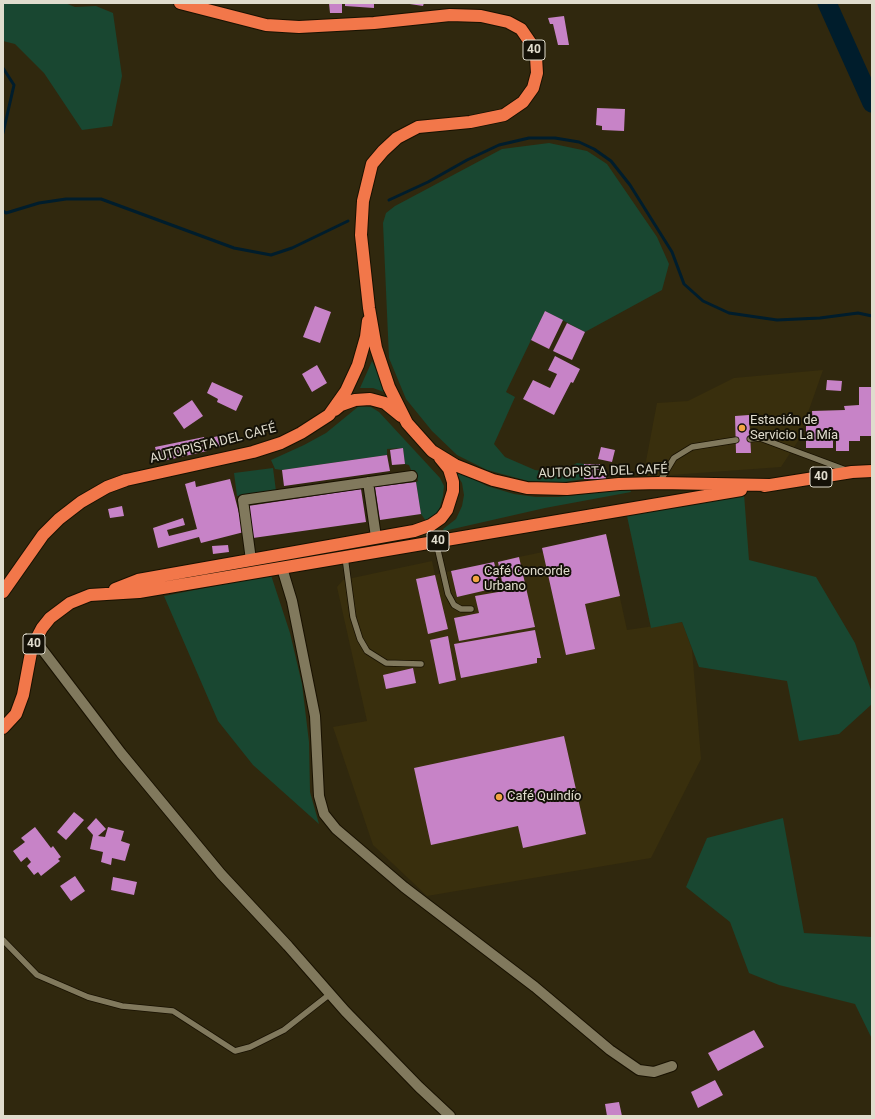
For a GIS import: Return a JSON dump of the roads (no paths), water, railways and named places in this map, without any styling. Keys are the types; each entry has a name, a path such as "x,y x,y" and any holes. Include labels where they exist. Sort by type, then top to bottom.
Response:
{"highway":[{"name":"40","path":"180,3 266,25 299,26 374,23 450,15 481,16 508,22 521,29 529,40 536,57 537,72 533,88 523,102 504,115 470,122 418,128 397,138 372,164 363,202 361,235 369,308"},
{"name":"AUTOPISTA DEL CAFÉ","path":"3,592 43,535 59,519 81,502 126,480 253,452 281,443 301,433 329,415 346,391 358,365 366,337 369,308"},
{"name":"AUTOPISTA DEL CAFÉ","path":"369,308 376,348 388,387 407,423 432,451 455,465 493,480 527,488 567,490 619,484 659,483 770,485"},
{"path":"329,415 341,405 355,400 370,399 384,403 397,411 407,423"},
{"path":"105,594 138,580 414,531 431,525 441,518 447,510 451,501 453,482 449,469 443,460 432,451"},
{"name":"AUTOPISTA DEL CAFÉ","path":"3,728 16,714 20,705 35,640 50,618 70,603 90,596 139,592 770,485 852,472 872,471"}],"street":[{"path":"251,560 243,500 412,476"},
{"path":"368,482 376,538"},
{"path":"282,568 292,601 315,716 319,796 324,814 336,829 404,887 535,987 610,1050 639,1070 654,1072 672,1066"},
{"path":"35,640 120,753 216,869 330,994 419,1087 450,1116"}],"lane":[{"path":"750,439 760,438 815,460 852,472"},
{"path":"659,483 674,458 692,447 736,440"},
{"path":"436,542 448,594 454,605 461,609 471,609"},
{"path":"345,557 353,617 360,639 368,651 386,663 421,664"},
{"path":"3,940 37,975 88,997 115,1004 173,1011 235,1051 250,1047 284,1030 330,994"}],"waterway":[{"path":"827,3 872,103"},
{"path":"3,68 14,85 3,133"},
{"path":"389,200 428,182 467,160 499,145 529,138 555,138 579,142 594,149 611,161 630,185 672,252 684,284 703,301 729,313 777,320 820,318 858,313 872,316"},
{"path":"3,211 6,213 39,203 66,199 101,199 234,248 271,255 292,248 348,221"}],"place":[{"name":"Estación de Servicio La Mía","path":"742,428"},
{"name":"Café Concorde Urbano","path":"476,579"},
{"name":"Café Quindío","path":"499,797"}]}
